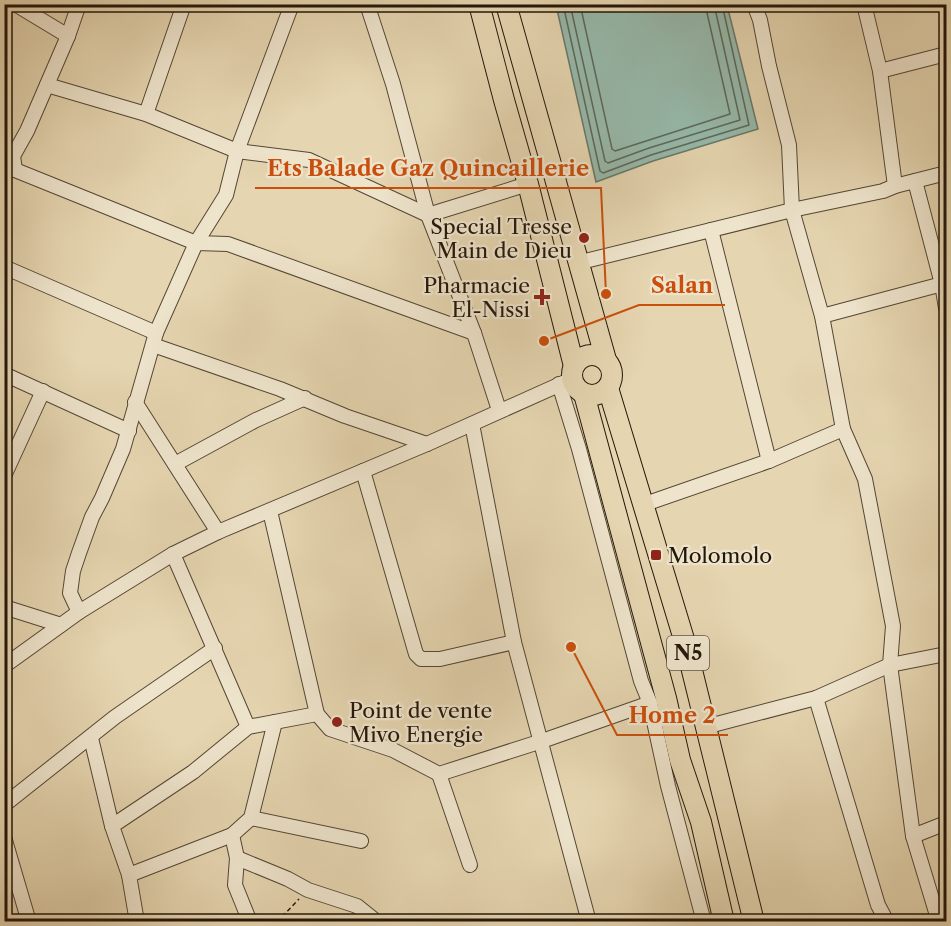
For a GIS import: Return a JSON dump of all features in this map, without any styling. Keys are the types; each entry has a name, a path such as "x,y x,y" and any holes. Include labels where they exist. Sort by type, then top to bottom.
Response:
{"highway":[{"name":"N5","path":"479,4 528,184 572,381 666,698 680,760 701,822 724,921"},
{"name":"N5","path":"506,4 577,263 606,360 612,371 608,388 686,646 754,921"},
{"path":"606,360 588,355 578,361 572,381 597,395 608,388"}],"street":[{"path":"15,4 68,36"},
{"path":"79,4 68,36 27,131 13,156 10,170 196,243 228,244 474,333"},
{"path":"146,114 184,4"},
{"path":"79,612 70,593 73,571 92,517 129,431 135,402 155,339 196,243 226,195 237,151 292,4"},
{"path":"367,4 393,84 428,215 474,333 499,410"},
{"path":"754,4 760,20 768,66 789,145 792,210 822,316 843,429 865,479 893,626 890,665 913,836 936,921"},
{"path":"864,4 880,71 895,186"},
{"path":"880,71 946,54"},
{"path":"46,85 146,114 237,151 309,160 428,215 528,184"},
{"path":"4,142 13,156"},
{"path":"577,263 792,210 883,191 946,173"},
{"path":"915,181 944,284 946,308"},
{"path":"711,230 769,461"},
{"path":"4,267 155,339 345,416 427,444"},
{"path":"822,316 944,284"},
{"path":"4,374 129,431"},
{"path":"4,666 79,612 173,554 219,532 427,444 499,410 572,381 579,449 641,681 650,703 668,786 704,921"},
{"path":"4,476 43,391"},
{"path":"175,464 256,420 305,398"},
{"path":"135,402 219,532"},
{"path":"472,424 514,642 590,921"},
{"path":"642,505 769,461 843,429"},
{"path":"363,471 416,654 421,659 440,659 514,642"},
{"path":"270,511 317,714 330,729 393,750 439,774 470,865"},
{"path":"173,554 248,727"},
{"path":"4,607 61,625"},
{"path":"4,805 122,712 215,648"},
{"path":"705,727 816,698 890,665 946,654"},
{"path":"816,698 878,905 887,921"},
{"path":"439,774 650,703"},
{"path":"112,826 194,772 248,727 317,714"},
{"path":"129,875 232,835 251,818 275,722"},
{"path":"91,738 112,826 129,875 137,921"},
{"path":"251,818 361,841"},
{"path":"913,836 946,823"},
{"path":"232,835 237,858 235,885 250,921"},
{"path":"4,837 29,921"},
{"path":"237,858 288,879 308,890 357,906 376,921"}],"path":[{"path":"277,921 308,890"}],"water":[{"path":"556,5 727,5 758,129 653,161 596,182"}],"place":[{"name":"Special Tresse Main de Dieu","path":"584,238"},
{"name":"Ets Balade Gaz Quincaillerie","path":"606,294"},
{"name":"Pharmacie El-Nissi","path":"542,297"},
{"name":"Salan","path":"544,341"},
{"name":"Molomolo","path":"656,555"},
{"name":"Home 2","path":"571,647"},
{"name":"Point de vente Mivo Energie","path":"337,722"}]}
